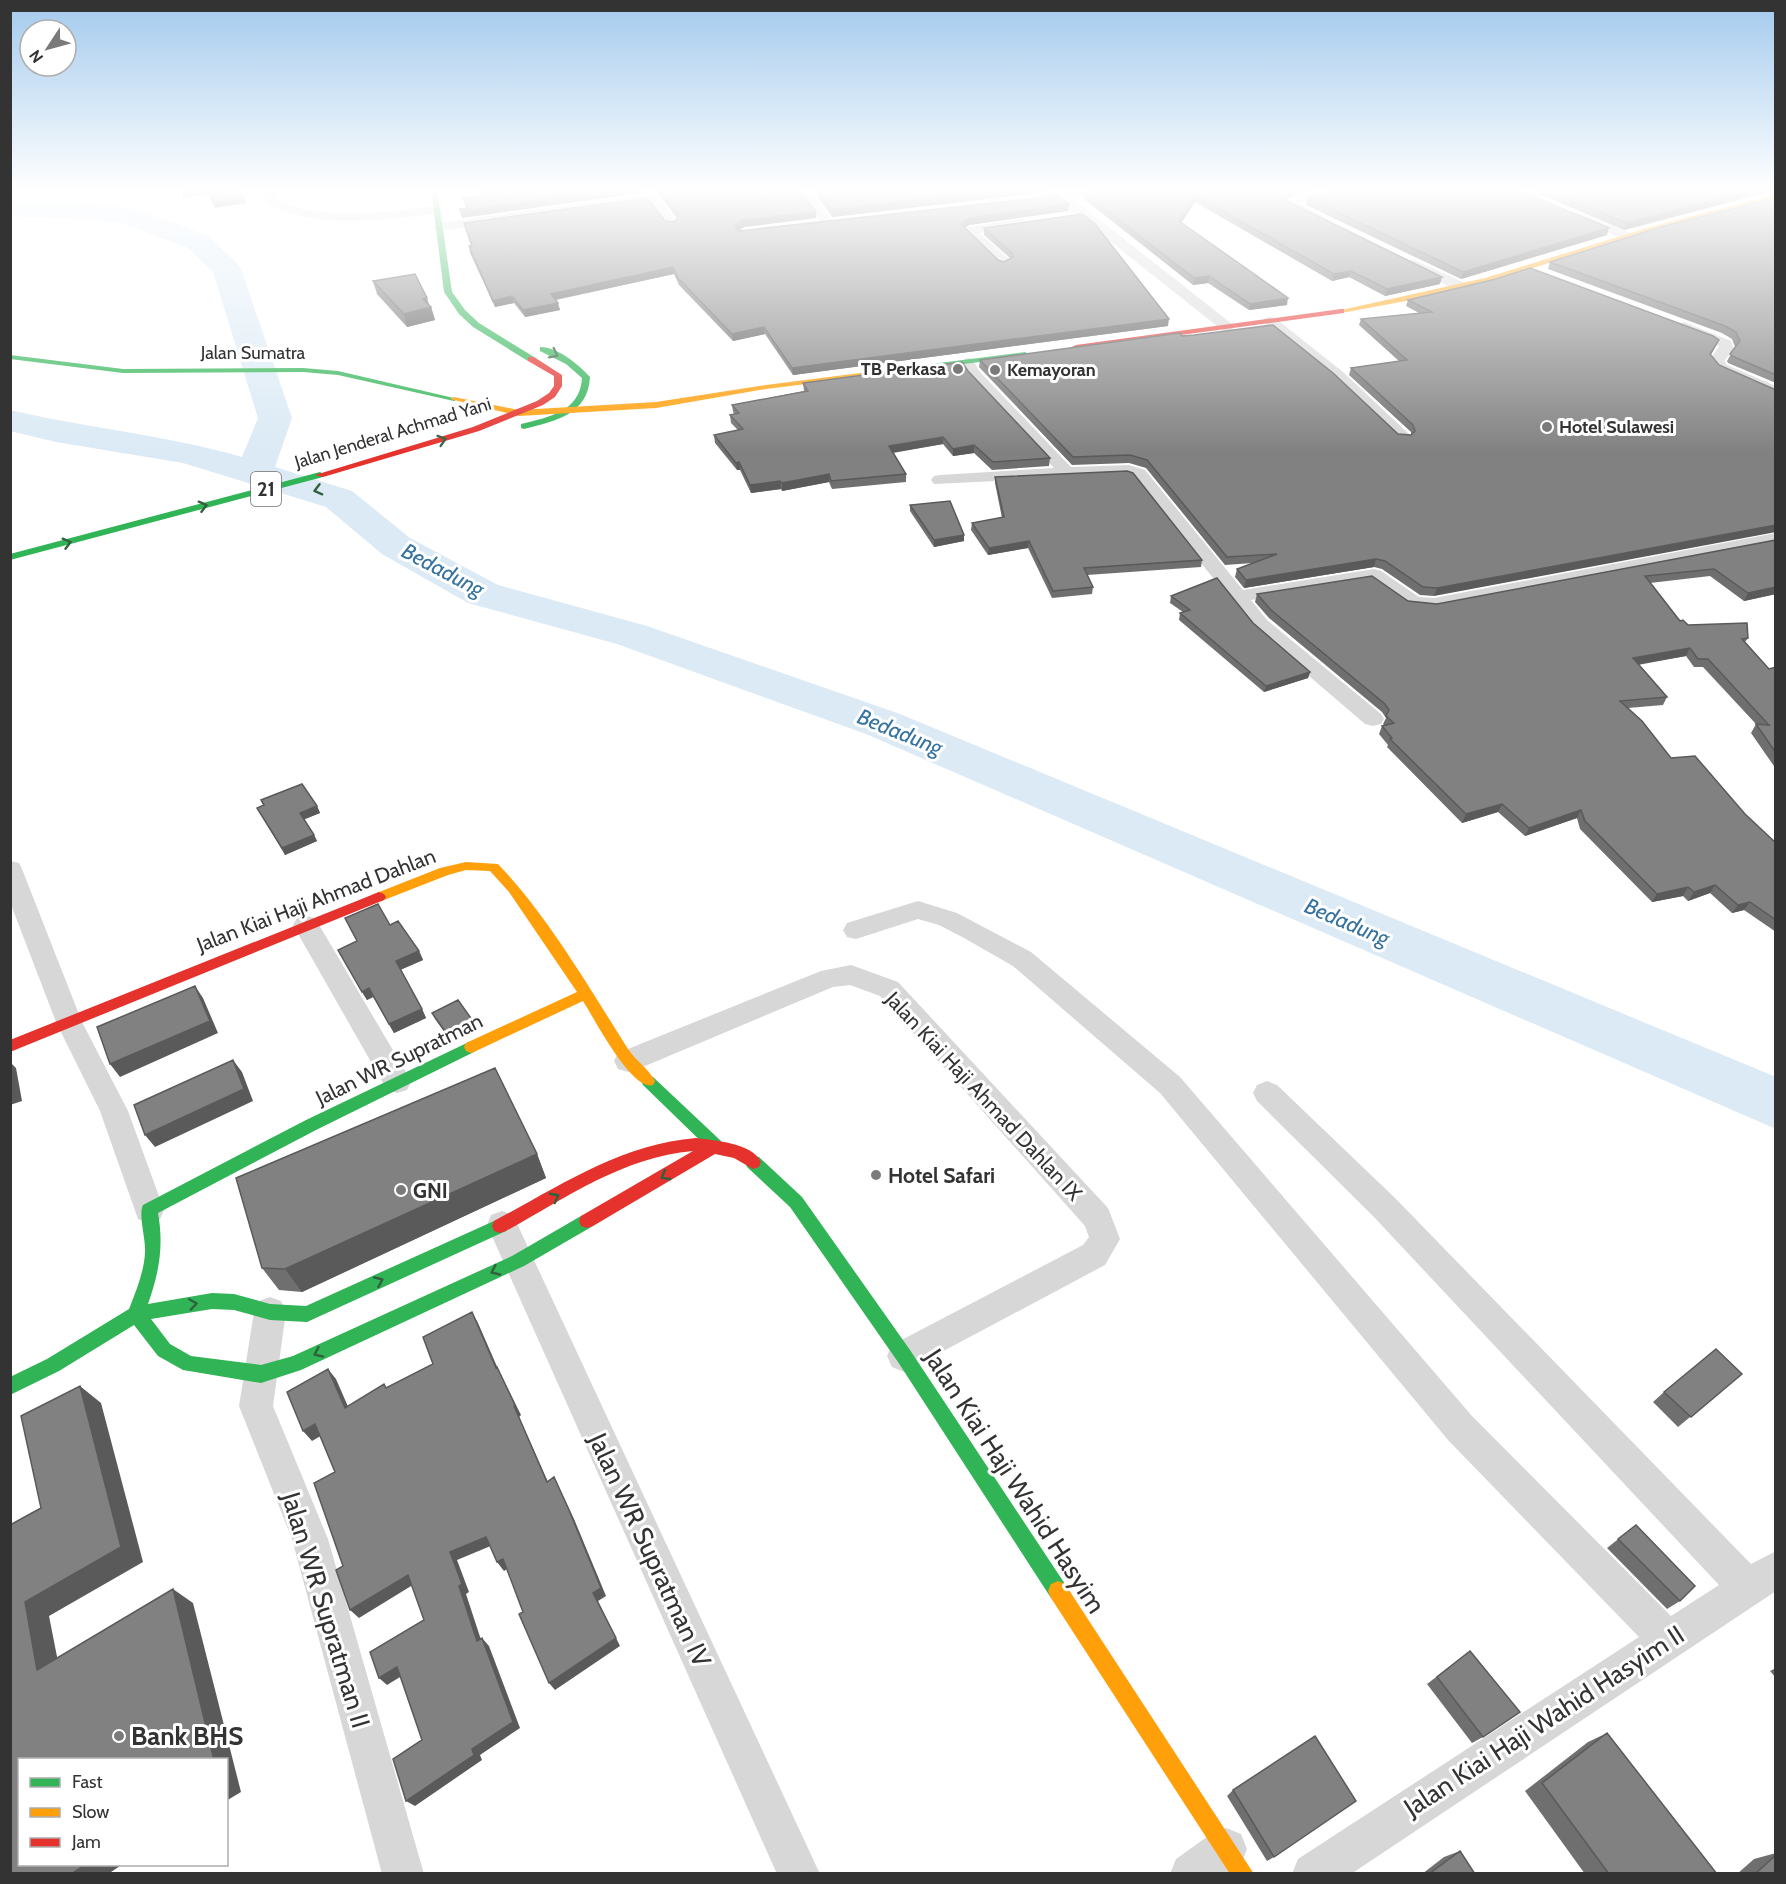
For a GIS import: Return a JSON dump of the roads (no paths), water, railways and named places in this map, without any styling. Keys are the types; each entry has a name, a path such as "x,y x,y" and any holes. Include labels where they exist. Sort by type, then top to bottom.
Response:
{"main road":[{"name":"21","path":"446,276 448,292 462,312"},
{"path":"1064,349 1342,312 1495,276"},
{"path":"462,312 489,321 580,370 586,380 583,400 569,412"},
{"name":"Jalan Jenderal Achmad Yani","path":"10,557 386,457 519,413 552,395 558,386 558,375 476,325 462,312"},
{"path":"492,406 519,413 569,412 730,388 766,387 1035,353"},
{"name":"Jalan Sumatra","path":"10,357 101,370 303,370 369,379 492,406"},
{"path":"492,406 583,400 652,400"},
{"name":"Jalan Jenderal Achmad Yani","path":"426,459 569,412"},
{"name":"Jalan Jenderal Achmad Yani","path":"258,506 349,481"},
{"path":"10,570 100,548"},
{"name":"Jalan Kiai Haji Ahmad Dahlan","path":"10,1046 306,925 445,871 466,866 493,867 514,889 586,994"},
{"path":"586,994 628,1061 716,1146"},
{"name":"Jalan WR Supratman","path":"149,1210 224,1167 396,1082 586,994"},
{"path":"10,1387 53,1365 136,1314 212,1301 234,1302 270,1312 307,1314 502,1226 599,1173 646,1152 685,1143 716,1146"},
{"path":"136,1314 164,1350 189,1364 261,1374 295,1364 518,1261 716,1146"},
{"name":"Jalan Kiai Haji Wahid Hasyim","path":"716,1146 745,1155 796,1202 904,1356 1235,1861"},
{"path":"136,1314 153,1264 155,1238 149,1210"}],"street":[{"path":"1163,276 1227,327"},
{"path":"1439,276 1460,286"},
{"path":"1668,320 1726,344 1727,349 1716,361 1722,368 1776,392"},
{"path":"1270,321 1346,382 1403,437"},
{"path":"967,362 974,374 1067,472"},
{"path":"940,480 1129,470 1139,474 1260,624 1373,719"},
{"path":"1236,597 1374,575 1414,603 1434,604 1776,538"},
{"path":"10,869 69,1022 114,1111 149,1210"},
{"path":"856,930 918,910 948,919 973,931 1022,959 1170,1085 1460,1428 1667,1640"},
{"path":"306,925 396,1082"},
{"name":"Jalan Kiai Haji Ahmad Dahlan IX","path":"628,1061 836,976 851,975 889,989 1096,1218 1106,1239 1094,1255 904,1356"},
{"path":"1267,1093 1762,1578"},
{"name":"Jalan WR Supratman IV","path":"502,1226 799,1874"},
{"name":"Jalan WR Supratman II","path":"270,1312 256,1406 310,1539 403,1874"},
{"name":"Jalan Kiai Haji Wahid Hasyim II","path":"1313,1874 1762,1578"},
{"path":"1191,1874 1235,1861"}],"waterway":[{"path":"229,276 275,418 254,473"},
{"name":"Bedadung","path":"10,420 56,431 189,453 254,473"},
{"name":"Bedadung","path":"254,473 339,499 396,546 483,594 632,635 883,724 1776,1104"}],"place":[{"name":"TB Perkasa","path":"958,369"},
{"name":"Kemayoran","path":"995,370"},
{"name":"Hotel Sulawesi","path":"1547,427"},
{"name":"Hotel Safari","path":"876,1175"},
{"name":"GNI","path":"401,1190"},
{"name":"Bank BHS","path":"119,1736"}]}
